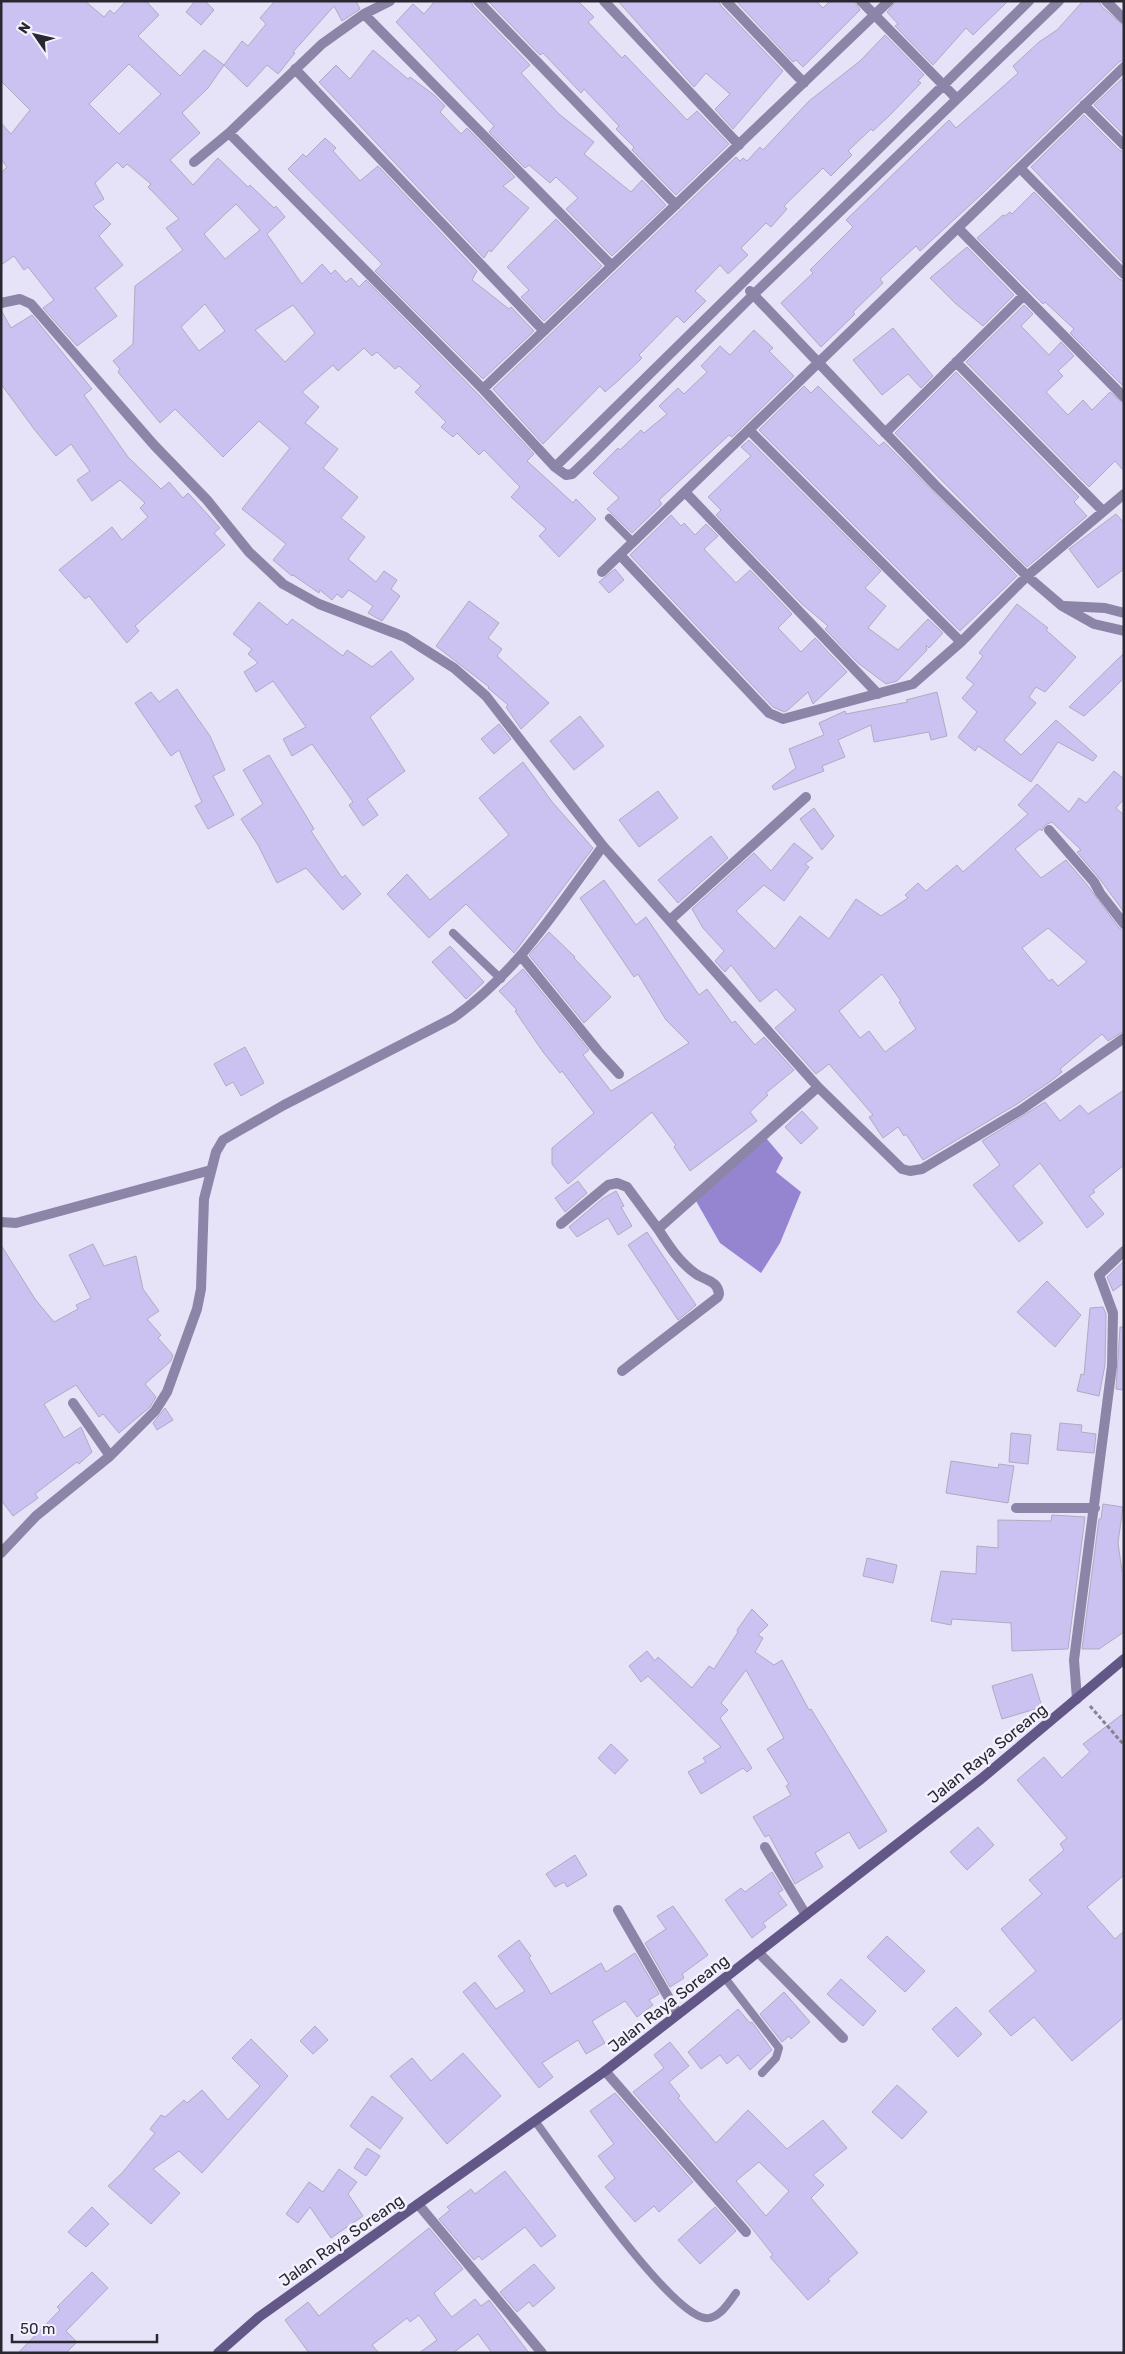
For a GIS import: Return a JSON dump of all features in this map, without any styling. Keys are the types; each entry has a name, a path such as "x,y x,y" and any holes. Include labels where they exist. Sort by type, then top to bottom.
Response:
{"main road":[{"name":"Jalan Raya Soreang","path":"218,2353 259,2317 605,2071 981,1779 1124,1659"}],"street":[{"path":"194,162 229,133 322,44 364,14 390,1"},
{"path":"478,1 676,205"},
{"path":"604,1 739,145"},
{"path":"726,1 804,83"},
{"path":"861,1 956,98"},
{"path":"483,389 889,1"},
{"path":"556,466 1029,1"},
{"path":"229,133 566,475 572,474 753,294 1059,1"},
{"path":"1106,1 1124,19"},
{"path":"364,14 612,266"},
{"path":"602,572 1124,67"},
{"path":"295,69 544,331"},
{"path":"1084,105 1124,145"},
{"path":"1020,168 1124,274"},
{"path":"958,228 1124,397"},
{"path":"742,283 936,486 1027,576 1062,606 1094,624 1124,631"},
{"path":"885,433 1024,295"},
{"path":"1,303 20,299 31,304 154,445 207,500 248,552 282,584 319,604 405,637 454,668 486,696 603,846 818,1087 897,1166 910,1171 916,1171 1022,1110 1124,1038"},
{"path":"956,362 1103,511"},
{"path":"749,430 961,642"},
{"path":"685,492 878,694"},
{"path":"620,555 780,719 913,684 961,642 1027,576 1124,494"},
{"path":"1062,606 1105,608 1124,613"},
{"path":"670,920 806,797"},
{"path":"1050,830 1094,882 1100,893 1124,924"},
{"path":"1,1553 36,1516 110,1456 155,1411 167,1392 194,1318 200,1289 204,1199 218,1146 231,1134 453,1018 477,1001 501,979 521,956 603,846"},
{"path":"521,956 619,1074"},
{"path":"658,1228 818,1087"},
{"path":"2,1223 16,1222 211,1170"},
{"path":"560,1224 608,1185 617,1183 627,1187 678,1258 699,1276 714,1283 719,1294 718,1297 622,1371"},
{"path":"1079,1698 1074,1660 1112,1366 1113,1313 1099,1275 1124,1251"},
{"path":"73,1403 110,1456"},
{"path":"1016,1508 1095,1508"},
{"path":"765,1847 806,1915"},
{"path":"618,1910 678,2014"},
{"path":"758,1952 843,2038"},
{"path":"605,2071 746,2232"},
{"path":"418,2204 542,2353"}],"lane":[{"path":"609,518 632,542"},
{"path":"453,932 501,979"},
{"path":"725,1978 779,2048 776,2058 762,2073"},
{"path":"535,2121 641,2263 687,2308 705,2318 718,2315 736,2293"}],"path":[{"path":"1079,1698 1124,1745"}],"shaded area":[{"path":"766,1138 783,1158 776,1172 801,1192 780,1243 761,1273 720,1243 696,1201"}],"building":[{"path":"1,1 85,1 104,17 110,10 114,14 126,1 146,1 159,15 138,36 180,76 204,50 224,65 208,88 182,113 200,133 170,160 193,185 218,158 248,187 250,185 274,208 276,206 285,217 267,234 302,284 322,264 331,274 335,270 346,282 351,278 359,287 366,280 534,454 527,461 573,503 576,499 596,519 559,557 539,536 546,529 511,497 520,487 484,450 479,455 457,433 453,437 441,427 446,422 415,392 421,386 399,366 395,369 377,352 372,356 364,348 338,371 333,365 302,392 319,407 305,423 338,449 323,468 358,497 341,518 365,537 348,559 376,582 384,571 397,580 391,589 400,596 382,621 368,613 373,606 349,590 342,598 337,594 332,600 320,590 319,593 292,576 273,560 286,544 242,509 290,448 259,421 223,457 175,409 160,423 118,372 120,369 113,361 133,344 135,286 183,250 166,228 179,219 148,187 151,184 127,164 123,168 117,162 95,183 104,199 93,206 111,224 99,236 123,265 95,288 117,316 77,346 43,308 54,300 28,267 24,270 14,256 1,265 1,173 7,167 1,159 1,123 11,134 30,110 1,81","holes":["129,64 161,94 119,134 89,104","236,204 260,230 225,259 204,234","205,304 225,331 199,351 181,327","293,305 315,333 285,362 255,330"]},
{"path":"195,1 205,1 214,10 201,25 186,12"},
{"path":"275,1 356,1 360,9 342,21 334,6 293,52 295,53 278,74 267,65 247,87 224,65 242,41 248,46 266,24 260,18"},
{"path":"435,1 471,1 473,6 530,65 521,73 559,114 594,142 584,154 631,192 642,180 666,205 612,256 566,209 578,198 556,177 550,183 529,165 525,168 489,132 494,126 396,22 413,4 424,14"},
{"path":"488,1 578,1 594,17 588,22 622,58 625,55 687,120 697,111 729,144 676,195 632,150 634,147 616,129 619,126 584,89 581,93 543,53 540,55"},
{"path":"618,1 719,1 721,6 783,71 733,129 715,109 730,94 706,73 694,87"},
{"path":"736,1 816,1 823,8 830,1 854,1 860,10 803,67 796,60 793,62"},
{"path":"896,1 1008,1 973,35 966,28 933,65 895,26 898,24 887,12"},
{"path":"1083,1 1099,1 1101,6 1124,26 1124,60 1119,62 920,251 916,246 880,279 883,283 821,347 781,303 813,273 810,270 853,227 846,220 949,120 956,128 1018,73 1013,66 1039,42 1057,30"},
{"path":"885,35 924,75 918,81 921,83 873,131 871,129 848,151 852,155 831,176 823,168 784,206 787,209 771,227 766,223 741,248 748,255 728,274 720,265 695,291 706,301 684,323 677,316 639,355 642,358 605,392 600,386 543,444 493,389 736,157 740,161 743,158 747,161 760,147 763,150 809,101 860,61"},
{"path":"373,50 408,79 410,77 434,95 445,106 440,112 461,134 467,128 515,177 503,186 529,208 491,252 489,250 484,258 319,82 336,65 350,79"},
{"path":"1124,77 1124,135 1094,105"},
{"path":"1084,115 1119,150 1124,152 1124,264 1031,167"},
{"path":"325,138 336,148 333,151 360,181 378,166 477,271 472,280 509,309 511,307 534,331 483,379 375,271 382,264 288,169 303,154 306,157"},
{"path":"1034,192 1119,279 1124,281 1124,387 1070,333 1074,329 1045,302 1043,304 977,238 1003,215 1005,216 1010,212 1012,214"},
{"path":"556,219 602,266 544,321 521,297 529,290 507,267"},
{"path":"967,247 1014,295 983,326 955,303 930,278"},
{"path":"1024,305 1033,314 1021,326 1049,355 1061,342 1074,356 1058,371 1063,376 1046,392 1068,415 1083,400 1092,410 1110,392 1124,404 1124,471 1115,461 1089,487 966,362"},
{"path":"1,310 11,328 32,315 92,389 84,395 128,457 161,489 169,482 183,498 188,493 220,528 214,533 225,545 135,626 139,631 127,643 89,596 85,599 59,570 112,527 122,540 148,517 140,508 145,503 120,480 92,501 77,480 90,471 71,444 56,456 34,429 1,384"},
{"path":"893,328 933,376 921,388 908,374 882,395 853,360"},
{"path":"754,330 773,348 769,351 794,376 732,437 729,435 659,500 662,504 632,533 607,509 619,498 593,473 618,448 620,450 641,430 644,433 667,414 659,406 678,388 684,394 707,372 701,366 720,346 730,355"},
{"path":"956,372 1079,497 1074,502 1087,516 1027,567 895,433"},
{"path":"804,386 811,393 818,386 879,446 884,442 1017,576 960,631 759,430"},
{"path":"749,440 881,571 865,588 886,606 868,628 898,650 928,619 943,633 929,648 926,645 927,650 897,681 886,684 858,663 825,629 828,626 802,604 716,515 721,510 708,497 751,456 741,447"},
{"path":"1116,514 1124,523 1124,569 1098,588 1069,549"},
{"path":"671,515 681,526 684,523 695,535 706,524 718,536 704,549 736,583 750,570 792,614 778,628 801,652 815,638 847,672 813,704 808,692 784,712 773,707 630,555"},
{"path":"615,569 624,580 609,593 599,582"},
{"path":"469,601 499,623 488,638 502,649 497,656 549,703 521,729 506,707 508,705 489,687 436,646"},
{"path":"259,602 287,625 292,619 343,656 347,650 372,667 391,651 414,679 370,717 405,771 367,799 378,815 363,826 349,805 353,802 312,744 292,756 283,739 306,727 273,681 256,692 244,672 258,663 248,654 252,649 233,634"},
{"path":"1017,604 1048,628 1046,630 1076,657 1045,692 1036,687 1029,697 1036,703 1004,740 1021,755 1056,720 1097,756 1093,761 1058,742 1031,782 978,746 975,751 958,737 977,712 962,698 974,684 966,678 983,656 979,653"},
{"path":"1124,653 1124,678 1109,693 1084,716 1069,707"},
{"path":"177,689 210,736 225,770 213,776 234,815 208,829 195,806 202,802 179,750 171,756 135,703 151,692 159,702"},
{"path":"937,692 947,736 931,740 929,732 874,742 871,725 838,740 845,757 822,766 824,771 774,790 772,786 796,768 789,749 824,735 819,723 845,711 846,714 908,702 906,700"},
{"path":"580,716 604,746 574,770 550,741"},
{"path":"499,724 511,739 494,754 481,739"},
{"path":"269,755 314,829 311,831 342,878 345,875 361,894 343,910 306,868 277,883 258,845 241,819 263,804 243,770"},
{"path":"523,762 553,803 593,848 514,953 466,904 429,938 387,894 407,874 430,900 509,835 479,798"},
{"path":"1114,771 1124,779 1124,799 1116,808 1124,815 1124,912 1077,852 1081,850 1052,822 1045,825 1042,831 1040,829 1015,849 1041,878 1066,860 1119,928 1124,931 1124,1031 1108,1041 1102,1034 1060,1069 1062,1072 1051,1081 1017,1104 923,1160 906,1134 904,1136 898,1127 883,1138 869,1117 873,1115 829,1064 816,1074 775,1028 796,1010 776,989 760,1002 731,965 725,972 715,961 724,951 703,928 692,909 754,853 771,871 794,843 813,858 805,864 809,867 784,901 764,885 736,911 775,949 800,916 829,939 856,899 881,916 908,898 905,895 918,883 926,891 957,865 963,872 1028,814 1018,805 1037,784 1069,812 1079,798 1086,803","holes":["1048,928 1087,962 1058,986 1052,979 1049,981 1022,948","882,974 901,1001 899,1002 916,1029 885,1052 869,1031 860,1038 839,1011"]},
{"path":"658,791 678,818 639,847 619,820"},
{"path":"814,808 834,836 822,850 800,819"},
{"path":"711,836 728,858 678,903 658,880"},
{"path":"604,880 636,925 646,917 699,995 707,989 732,1023 735,1021 755,1045 764,1037 794,1070 766,1093 768,1095 750,1112 757,1121 690,1171 674,1147 676,1145 652,1112 568,1184 552,1164 552,1148 594,1113 562,1071 560,1073 543,1052 515,1011 517,1010 499,991 523,969 589,1050 583,1055 611,1091 689,1043 666,1020 638,974 634,977 580,898"},
{"path":"549,932 575,957 611,997 584,1023 529,955"},
{"path":"450,946 484,982 466,999 432,962"},
{"path":"245,1047 264,1083 241,1096 233,1082 226,1086 214,1064"},
{"path":"1124,1090 1124,1165 1093,1190 1095,1192 1089,1196 1104,1214 1087,1228 1040,1163 1013,1186 1043,1223 1019,1242 973,1185 1000,1165 982,1141 1045,1102 1060,1121 1080,1105 1088,1114"},
{"path":"802,1111 818,1128 801,1144 785,1127"},
{"path":"578,1181 587,1193 565,1212 555,1198"},
{"path":"616,1191 624,1206 621,1207 632,1226 618,1235 608,1218 577,1237 569,1227 602,1199"},
{"path":"647,1232 696,1305 678,1320 628,1245"},
{"path":"93,1244 104,1266 136,1256 143,1289 159,1311 147,1319 161,1335 158,1338 173,1355 171,1361 145,1384 156,1397 150,1407 119,1433 103,1414 99,1417 76,1385 44,1404 64,1438 81,1427 92,1452 79,1464 77,1462 35,1494 38,1498 13,1516 1,1500 1,1245 35,1299 54,1322 78,1309 76,1305 91,1298 69,1255"},
{"path":"1124,1261 1124,1283 1113,1291 1107,1277"},
{"path":"1047,1281 1081,1315 1055,1347 1017,1312"},
{"path":"1103,1307 1106,1314 1105,1365 1099,1396 1077,1391 1081,1374 1084,1375 1090,1308"},
{"path":"1120,1327 1124,1327 1124,1390 1116,1389"},
{"path":"165,1408 173,1420 157,1430 153,1423"},
{"path":"1060,1423 1082,1425 1081,1432 1096,1434 1094,1453 1057,1450"},
{"path":"1011,1433 1031,1435 1028,1464 1009,1462"},
{"path":"951,1461 998,1468 999,1464 1014,1466 1008,1503 946,1493"},
{"path":"1103,1504 1123,1507 1118,1543 1122,1571 1124,1570 1124,1632 1099,1649 1082,1649 1099,1519 1101,1519"},
{"path":"1052,1515 1085,1517 1068,1649 1012,1651 1011,1623 952,1619 951,1625 931,1621 941,1571 976,1574 977,1546 998,1548 998,1520 1051,1521"},
{"path":"867,1558 897,1565 893,1583 863,1576"},
{"path":"752,1609 768,1625 758,1635 763,1638 755,1652 774,1665 782,1660 809,1710 811,1709 887,1831 859,1849 849,1832 815,1853 823,1867 795,1884 769,1835 765,1837 753,1817 791,1795 786,1786 789,1784 767,1749 784,1738 746,1670 721,1703 728,1710 720,1718 752,1768 747,1772 743,1768 701,1794 688,1772 706,1762 703,1758 721,1747 648,1676 641,1682 629,1666 647,1651 655,1661 658,1657 692,1688 709,1666 714,1669"},
{"path":"1032,1674 1042,1707 1002,1719 992,1686"},
{"path":"1124,1713 1124,1875 1087,1907 1115,1939 1124,1931 1124,2017 1072,2061 1034,2017 1011,2036 989,2011 1036,1971 1001,1929 1042,1894 1029,1880 1064,1850 1060,1844 1067,1838 1017,1780 1044,1757 1062,1778 1090,1752 1083,1744"},
{"path":"611,1744 628,1760 615,1774 598,1758"},
{"path":"978,1827 994,1845 967,1870 950,1852"},
{"path":"575,1855 587,1875 567,1887 564,1882 555,1887 546,1874"},
{"path":"772,1872 783,1890 778,1893 787,1905 763,1923 766,1927 752,1938 725,1900 741,1888 745,1892"},
{"path":"673,1906 708,1955 682,1974 684,1978 670,1987 645,1943 666,1929 657,1916"},
{"path":"887,1936 925,1971 905,1992 867,1957"},
{"path":"519,1940 531,1956 529,1958 551,1994 601,1963 606,1972 635,1953 659,1994 649,2000 653,2005 637,2017 625,2001 592,2021 605,2043 586,2054 578,2040 542,2063 553,2077 539,2088 463,1992 475,1982 496,2009 525,1991 498,1956"},
{"path":"841,1979 876,2011 863,2026 827,1994"},
{"path":"784,1992 810,2022 791,2039 789,2036 782,2042 760,2014"},
{"path":"956,2007 982,2034 958,2057 932,2029"},
{"path":"738,2009 750,2023 752,2022 772,2050 750,2070 738,2055 727,2064 720,2055 701,2069 688,2052"},
{"path":"315,2026 328,2040 313,2054 300,2041"},
{"path":"251,2039 288,2076 202,2173 179,2151 153,2169 180,2193 151,2224 108,2186 122,2173 155,2133 150,2129 161,2115 165,2117 184,2100 187,2103 202,2090 228,2120 260,2086 232,2058"},
{"path":"670,2042 689,2066 669,2082 680,2096 678,2098 716,2143 748,2110 787,2149 823,2120 847,2148 813,2175 824,2185 811,2198 858,2253 828,2279 830,2281 808,2300 770,2257 773,2255 751,2227 633,2092 664,2068 654,2055","holes":["759,2162 789,2191 766,2216 736,2181"]},
{"path":"463,2053 501,2096 447,2144 390,2076 412,2058 431,2081"},
{"path":"897,2085 927,2112 902,2139 872,2112"},
{"path":"615,2093 693,2182 659,2212 654,2206 635,2222 605,2187 615,2178 598,2156 614,2144 590,2111"},
{"path":"372,2096 403,2118 380,2149 350,2126"},
{"path":"367,2148 380,2156 366,2176 354,2168"},
{"path":"339,2169 357,2182 348,2194 363,2216 331,2238 310,2207 298,2223 286,2214 309,2182 323,2192"},
{"path":"505,2171 556,2236 541,2247 525,2227 482,2260 479,2256 474,2260 439,2219 450,2210 447,2207 471,2189 475,2194"},
{"path":"92,2207 109,2224 86,2247 68,2232"},
{"path":"715,2207 736,2231 700,2264 678,2240"},
{"path":"429,2228 463,2269 434,2293 442,2305 452,2317 475,2299 481,2306 489,2300 529,2353 492,2353 478,2334 453,2353 419,2353 437,2340 419,2315 410,2322 407,2318 372,2345 379,2353 309,2353 285,2320 308,2302 319,2316"},
{"path":"534,2264 555,2288 533,2307 529,2302 517,2312 500,2292"},
{"path":"92,2272 108,2288 66,2331 77,2342 66,2353 18,2353 60,2310 57,2307"}]}
